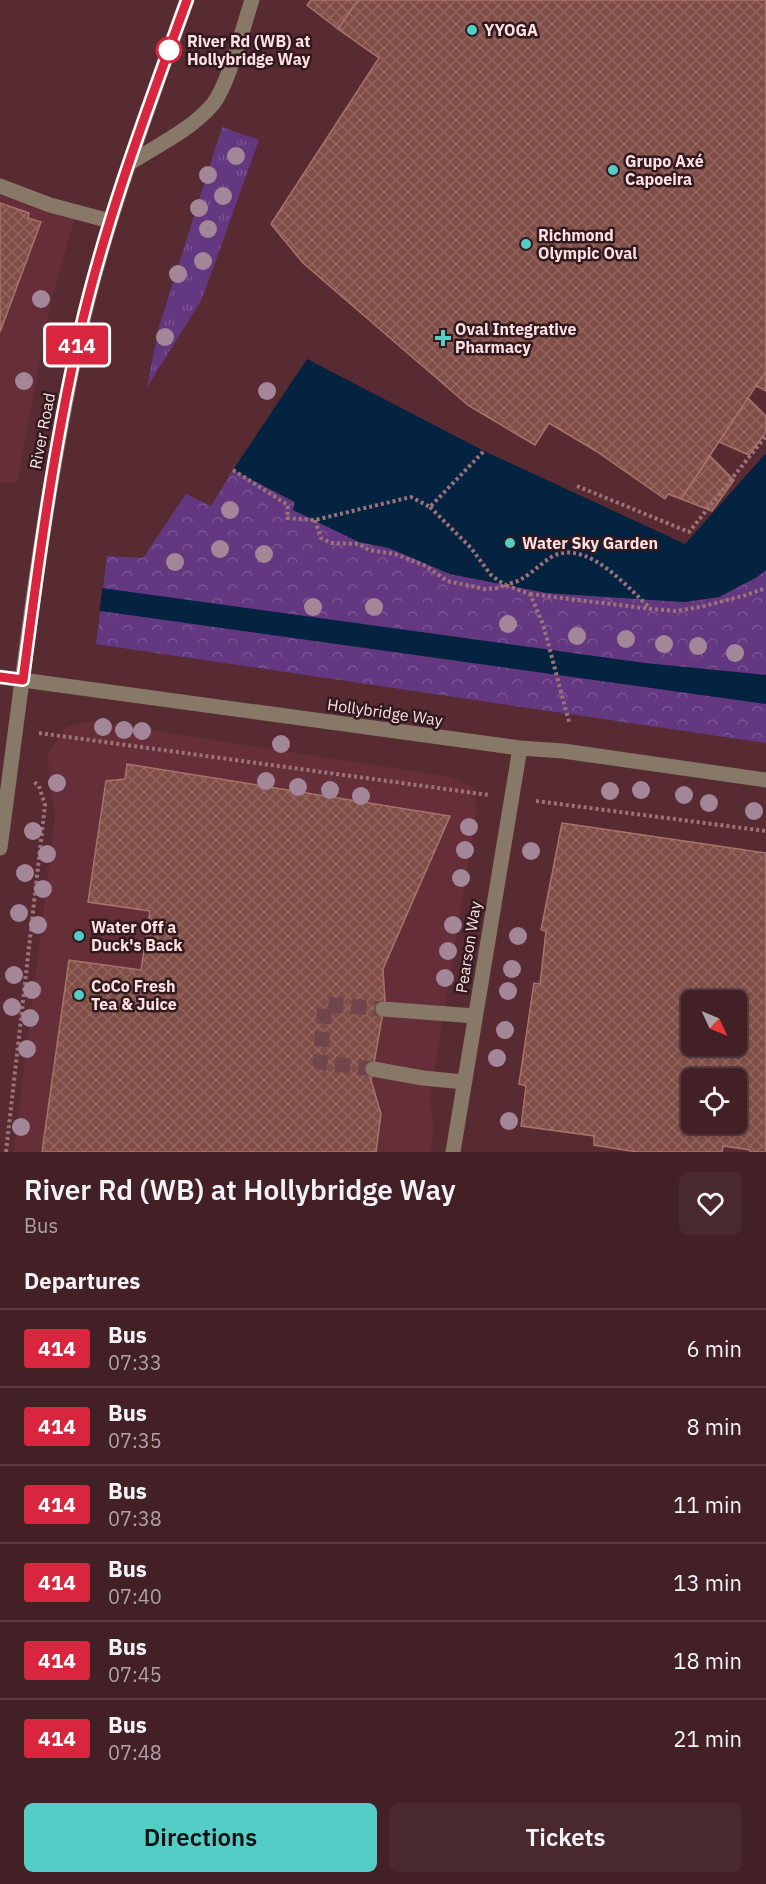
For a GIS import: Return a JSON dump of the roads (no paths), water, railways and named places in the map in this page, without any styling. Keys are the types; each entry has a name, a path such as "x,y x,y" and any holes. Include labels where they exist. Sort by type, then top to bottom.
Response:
{"street":[{"name":"River Road","path":"0,848 55,453 80,335 110,221 187,0"},
{"path":"130,163 196,121 214,103 223,86 252,0"},
{"path":"0,186 50,205 110,221"},
{"name":"Hollybridge Way","path":"0,677 520,748 570,751 766,780"},
{"name":"Pearson Way","path":"453,1152 520,748"},
{"path":"383,1009 475,1016"},
{"path":"373,1069 423,1078 464,1082"}],"water":[{"path":"307,359 484,451 685,544 766,453 766,570 719,597 684,602 547,593 450,574 389,548 359,542 293,510 295,502 233,470"},
{"path":"0,574 645,663 766,675 766,704 0,597"}],"tunnel":[{"path":"373,1069 320,1062 325,1004 383,1009"}],"place":[{"name":"YYOGA","path":"472,30"},
{"name":"River Rd (WB) at Hollybridge Way","path":"169,50"},
{"name":"Grupo Axé Capoeira","path":"613,170"},
{"name":"Richmond Olympic Oval","path":"526,244"},
{"name":"Oval Integrative Pharmacy","path":"443,338"},
{"name":"Water Sky Garden","path":"510,543"},
{"name":"Water Off a Duck's Back","path":"79,936"},
{"name":"CoCo Fresh Tea & Juice","path":"79,995"}]}
